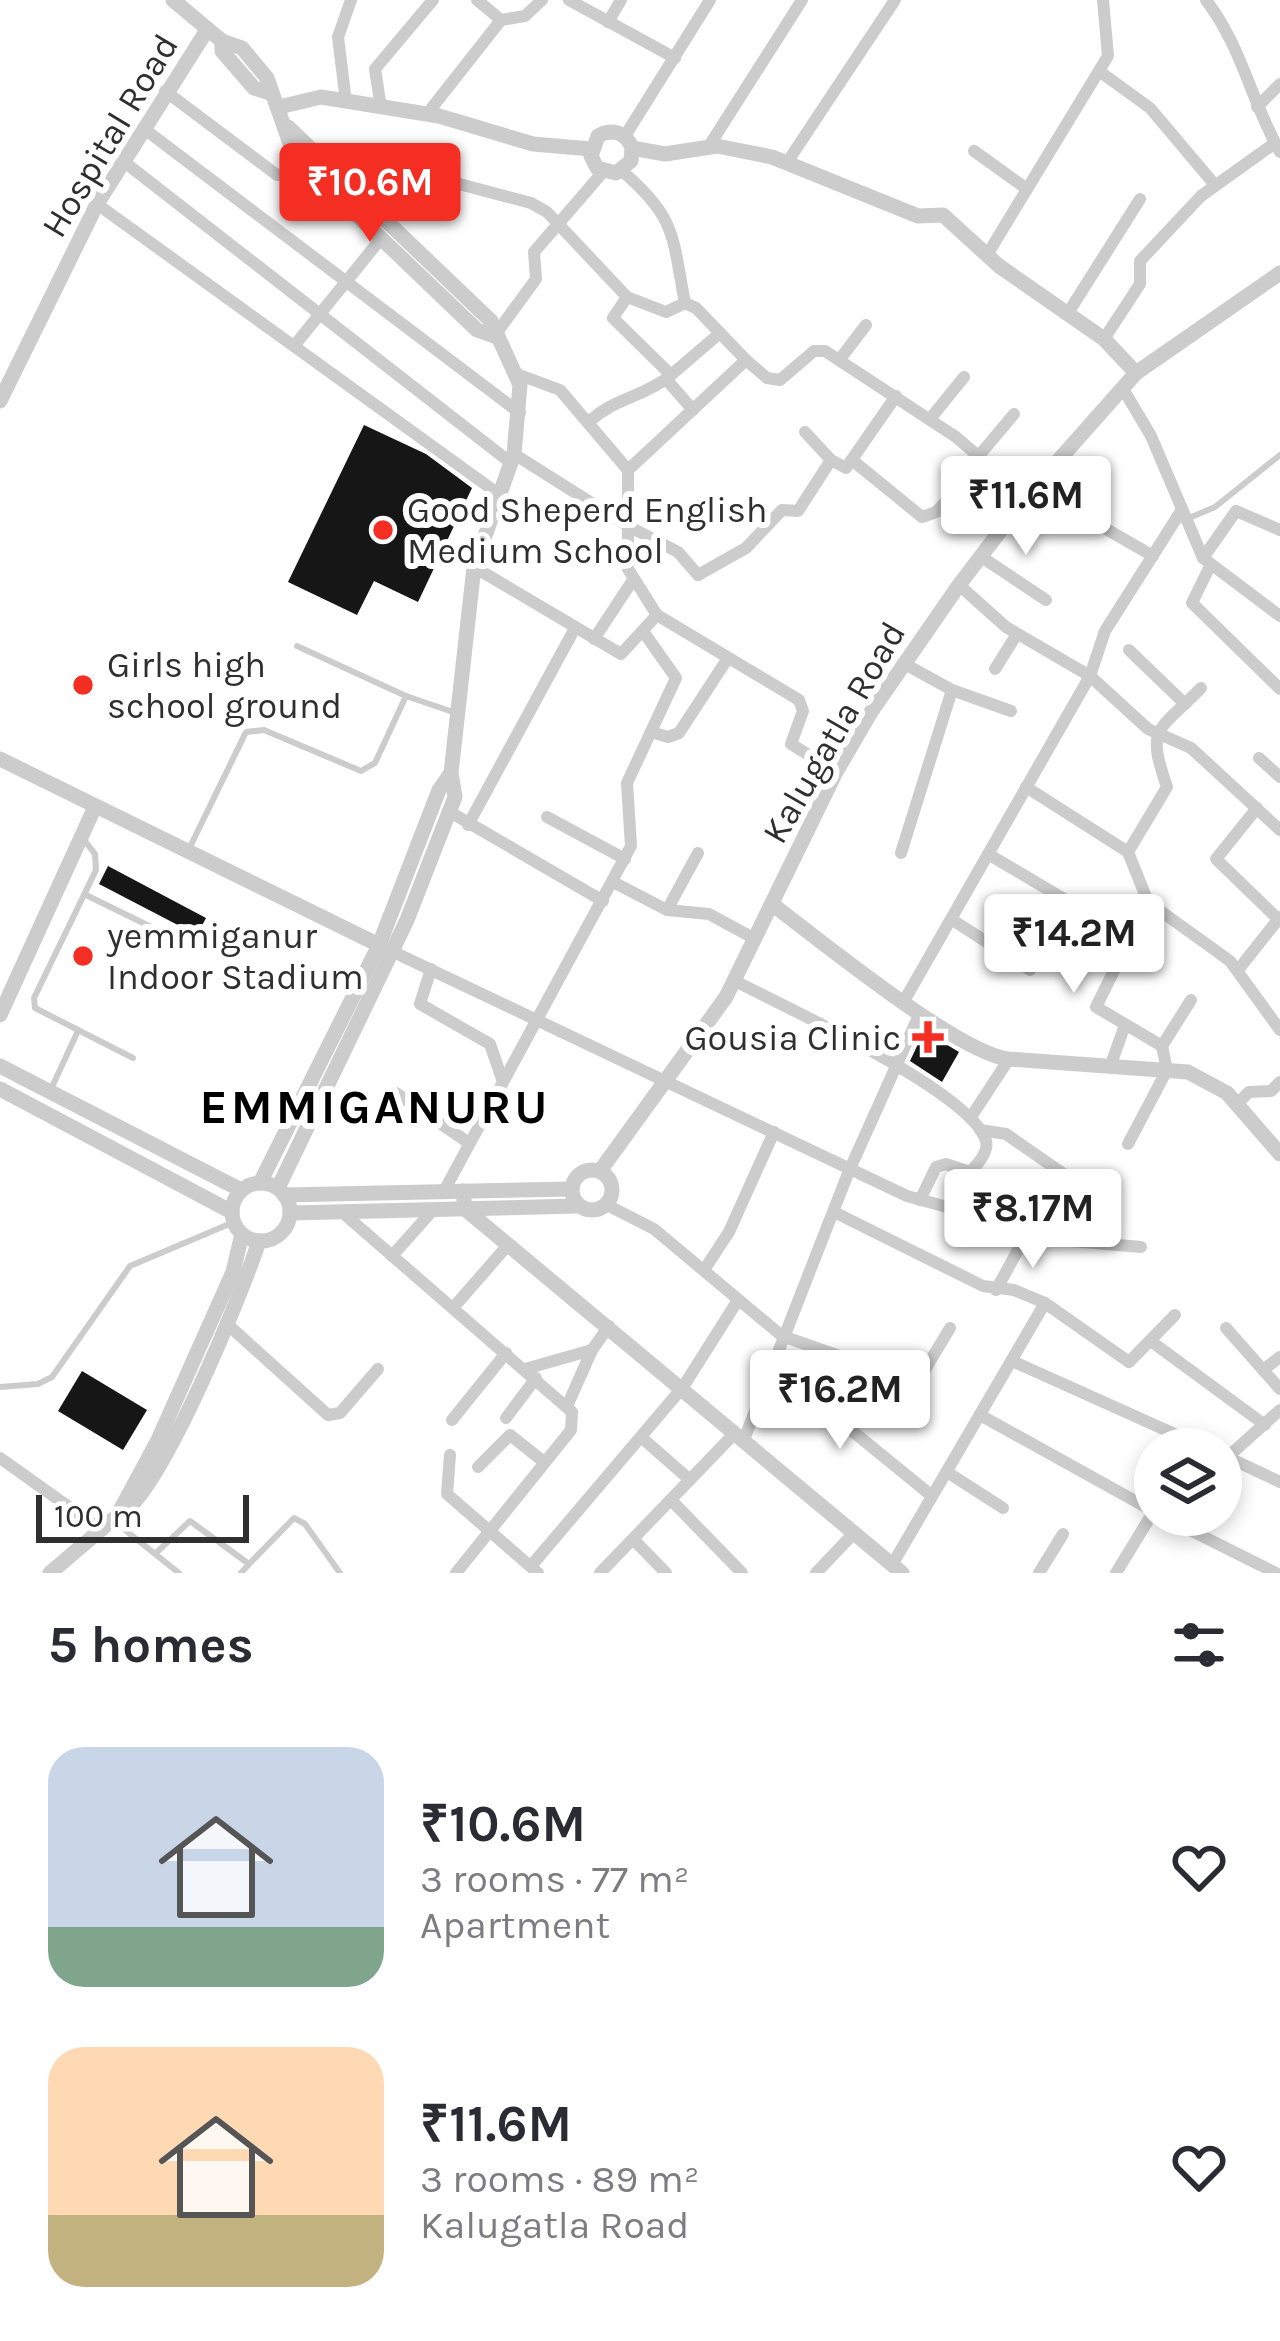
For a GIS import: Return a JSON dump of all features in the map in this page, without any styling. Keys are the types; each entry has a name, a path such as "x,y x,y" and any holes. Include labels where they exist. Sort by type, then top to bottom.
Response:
{"street":[{"path":"173,0 222,41 242,48 264,72 288,128 290,145 302,163 477,330 494,336"},
{"path":"346,101 338,37 351,0"},
{"path":"381,108 375,68 433,0"},
{"path":"477,0 501,20"},
{"path":"427,114 501,20 525,16 542,0"},
{"path":"568,0 675,58"},
{"path":"608,22 620,0"},
{"path":"622,171 629,142 710,0"},
{"path":"709,146 802,0"},
{"path":"788,161 895,0"},
{"path":"987,255 1108,52 1102,36 1108,11 1103,0"},
{"path":"1104,339 1140,284 1140,261 1215,185 1278,148 1257,107 1238,44 1206,0"},
{"name":"Hospital Road","path":"0,401 97,204 207,29"},
{"path":"1099,71 1150,108 1215,185"},
{"path":"165,91 277,176 292,173 302,163"},
{"path":"1257,107 1277,92"},
{"path":"275,100 307,96 346,101 427,114 533,144 591,149"},
{"path":"143,128 520,413"},
{"path":"288,128 487,317 517,374 520,413 512,458 474,567 451,772 457,788 281,1192 290,1213"},
{"path":"1026,497 930,419 840,359 819,350 774,380 746,360 685,303 670,222 652,196 622,171 603,172 593,163 591,149 604,133 665,154 709,146 788,161 911,214 948,218 987,255 1104,339 1136,373"},
{"path":"974,151 1028,189"},
{"path":"123,161 512,458 678,552 698,575 746,548 782,510 798,512 831,460"},
{"path":"357,197 384,176 403,169 531,203 561,225 627,297 666,311 685,303"},
{"path":"494,336 536,279 534,252 603,172"},
{"path":"1068,313 1141,199"},
{"path":"97,204 500,495"},
{"path":"295,346 379,241"},
{"name":"Kalugatla Road","path":"572,1189 581,1173 600,1172 735,981 836,772 903,663 980,556 1136,373 1280,273"},
{"path":"627,297 613,318 693,410"},
{"path":"840,359 866,325"},
{"path":"589,422 612,401 640,397 719,333"},
{"path":"628,470 746,360"},
{"path":"517,374 549,382 628,470 632,580 657,616 804,704 791,743 836,772"},
{"path":"930,419 964,377"},
{"path":"1122,387 1150,436 1207,562 1280,616"},
{"path":"805,432 842,468 896,396"},
{"path":"852,460 922,517 936,512 1014,414"},
{"path":"1046,474 1071,492 1080,514 1153,556"},
{"path":"1280,530 1236,511 1207,562 1192,603 1280,689"},
{"path":"904,1001 1090,676 1105,632 1183,515"},
{"path":"980,556 1046,599"},
{"path":"474,567 621,654 645,634 657,616"},
{"path":"594,639 632,580"},
{"path":"959,584 1017,634 1090,676 1156,733 1191,748 1280,830"},
{"path":"468,825 575,628"},
{"path":"444,1191 633,838 627,783 676,678 645,634"},
{"path":"995,670 1017,634"},
{"path":"1129,650 1185,704"},
{"path":"651,731 668,737 679,733 728,658"},
{"path":"903,663 952,690 1011,711"},
{"path":"1128,851 1167,788 1153,752 1156,733 1201,688"},
{"path":"901,853 952,690"},
{"path":"1259,758 1280,778"},
{"path":"0,759 94,809 849,1171 920,1200 1029,1230 1088,1244 1141,1246"},
{"path":"0,1066 241,1190 260,1183 386,948 439,790 451,772"},
{"path":"1025,788 1128,851 1148,902 1238,970 1280,1030"},
{"path":"1238,970 1279,918 1216,859 1257,808"},
{"path":"0,1015 94,809"},
{"path":"450,812 602,902"},
{"path":"547,818 625,859"},
{"path":"667,910 698,853"},
{"path":"988,854 1064,899"},
{"path":"613,882 667,910 709,914 755,939"},
{"path":"1148,902 1097,1003 1099,1012 1162,1046"},
{"path":"773,905 904,1001 987,1053 1009,1059 1188,1072 1237,1104 1280,1154"},
{"path":"951,919 1030,970"},
{"path":"431,969 420,1004 490,1044 502,1079"},
{"path":"735,981 894,1065 971,1117 987,1146 974,1170 963,1173 940,1165 920,1200"},
{"path":"1128,1144 1167,1070 1162,1046 1191,1000"},
{"path":"600,1573 738,1438 920,1012"},
{"path":"1110,1066 1125,1025"},
{"path":"971,1117 1009,1059"},
{"path":"1237,1104 1249,1092 1271,1091 1280,1082"},
{"path":"0,1089 236,1222 259,1241"},
{"path":"396,1093 469,1143"},
{"path":"980,1130 1006,1134 1065,1175"},
{"path":"704,1270 729,1232 774,1132"},
{"path":"290,1213 578,1206 594,1210 607,1204 612,1186 600,1172"},
{"path":"260,1183 281,1192 572,1189 578,1206"},
{"path":"110,1522 224,1294 241,1190"},
{"path":"463,1191 465,1209 899,1571 932,1496 1045,1303"},
{"path":"607,1204 654,1229 782,1336 908,1384 923,1376 950,1328"},
{"path":"392,1256 434,1210"},
{"path":"834,1212 996,1290 1021,1292 1045,1303 1124,1361 1137,1359 1175,1315"},
{"path":"259,1241 277,1236 290,1213"},
{"path":"344,1213 568,1404"},
{"path":"996,1290 1029,1230"},
{"path":"56,1571 110,1522 134,1509 170,1447 259,1241"},
{"path":"453,1308 508,1245"},
{"path":"450,1455 447,1494 534,1570 683,1388 738,1300"},
{"path":"226,1323 328,1415 340,1413 378,1369"},
{"path":"456,1573 571,1430 568,1404 592,1349 609,1326"},
{"path":"1226,1328 1280,1389"},
{"path":"1152,1342 1265,1425"},
{"path":"506,1418 531,1373 592,1349"},
{"path":"452,1420 506,1353"},
{"path":"1263,1370 1280,1357"},
{"path":"1012,1361 1161,1428"},
{"path":"766,1381 840,1421 932,1496"},
{"path":"1242,1444 1280,1409"},
{"path":"980,1415 1134,1500"},
{"path":"478,1467 510,1435 544,1462"},
{"path":"641,1437 690,1480"},
{"path":"0,1458 110,1522"},
{"path":"1242,1466 1280,1482"},
{"path":"946,1472 1004,1508"},
{"path":"671,1501 742,1573"},
{"path":"816,1573 854,1532"},
{"path":"1039,1573 1063,1534"},
{"path":"1119,1572 1141,1536"},
{"path":"1203,1536 1276,1573"},
{"path":"634,1540 666,1573"}],"lane":[{"path":"1183,515 1215,507 1280,455"},
{"path":"297,646 406,696 456,713"},
{"path":"188,853 246,732 264,730 354,770 368,770 406,696"},
{"path":"82,837 98,862 34,998 39,1013 133,1058"},
{"path":"84,895 190,946"},
{"path":"51,1089 77,1032"},
{"path":"0,1388 38,1384 52,1377 130,1266 236,1222"},
{"path":"241,1573 294,1518 305,1524 340,1573"},
{"path":"156,1553 190,1521 249,1564"},
{"path":"110,1522 179,1573"}],"building":[{"name":"Good Sheperd English Medium School","path":"364,425 426,454 472,488 418,602 374,581 357,615 288,582"},
{"path":"108,866 206,918 197,935 99,884"},
{"path":"924,1031 959,1052 942,1082 910,1061"},
{"path":"82,1371 147,1410 123,1450 58,1411"}],"place":[{"name":"Good Sheperd English Medium School","path":"383,530"},
{"name":"Girls high school ground","path":"83,685"},
{"name":"yemmiganur Indoor Stadium","path":"83,956"},
{"name":"Gousia Clinic","path":"928,1037"}],"district":[{"name":"EMMIGANURU","path":"375,1106"}]}
